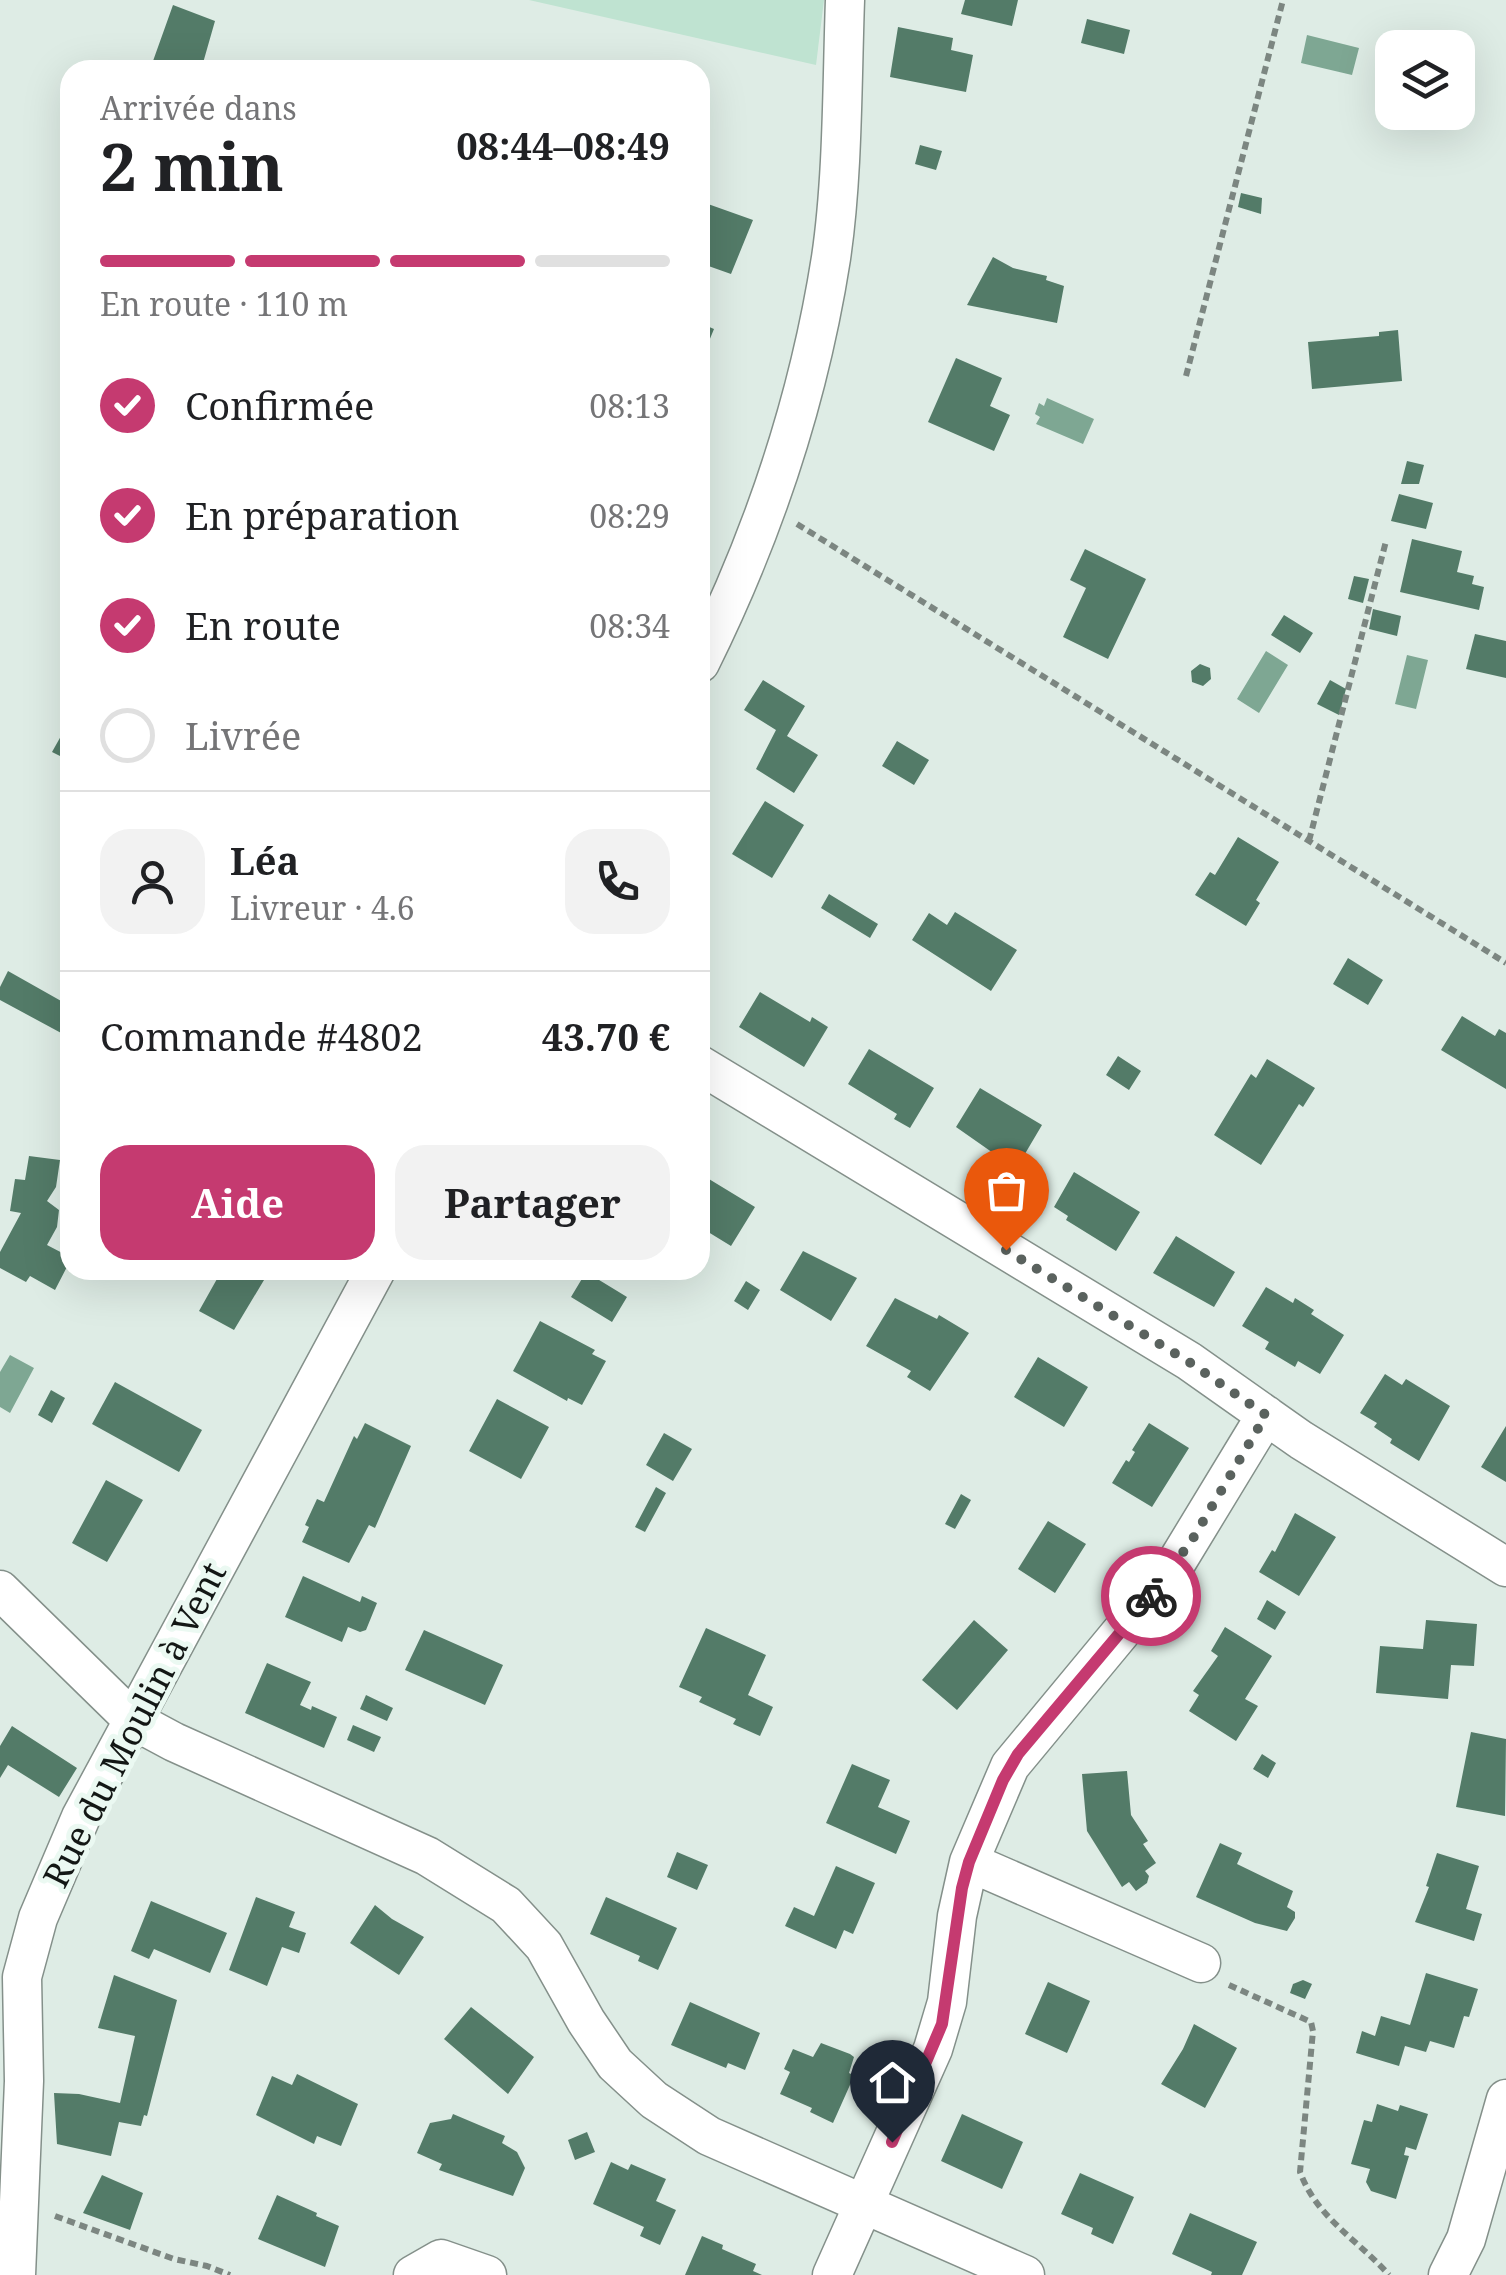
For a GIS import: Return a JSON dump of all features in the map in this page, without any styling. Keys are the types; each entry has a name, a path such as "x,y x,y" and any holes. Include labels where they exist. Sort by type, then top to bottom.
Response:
{"street":[{"path":"710,638 766,505 796,418 831,255 846,0"},
{"path":"710,1071 1189,1362 1506,1567"},
{"name":"Rue du Moulin à Vent","path":"16,2275 24,2080 22,1977 28,1949 81,1816 371,1280"},
{"path":"832,2275 942,2024 962,1888 969,1862 1010,1766 1170,1573 1266,1415"},
{"path":"0,1590 132,1720 459,1872 506,1905 544,1946 615,2064 654,2100 709,2136 1025,2275"},
{"path":"969,1862 1201,1963"},
{"path":"1448,2275 1466,2239 1506,2099"},
{"path":"413,2275 441,2258 487,2275"}],"path":[{"path":"1186,376 1283,0"},
{"path":"766,505 1506,964"},
{"path":"1309,842 1386,541"},
{"path":"1201,1963 1214,1979 1311,2022 1314,2031 1300,2172 1321,2212 1389,2275"},
{"path":"19,2212 53,2216 230,2275"}],"shaded area":[{"path":"529,0 824,0 816,65"},
{"path":"1307,35 1359,48 1352,75 1301,63"},
{"path":"1047,398 1094,419 1083,444 1036,424 1039,403 1044,406"},
{"path":"1266,651 1288,665 1259,713 1237,699"},
{"path":"1407,655 1428,660 1416,709 1395,704"},
{"path":"10,1355 34,1368 10,1413 0,1407 0,1372"}],"building":[{"path":"965,0 1018,0 1012,26 961,14"},
{"path":"173,5 215,21 204,60 153,60"},
{"path":"1087,19 1130,30 1124,54 1081,43"},
{"path":"898,27 953,38 951,50 973,55 966,92 890,77"},
{"path":"920,145 942,151 936,170 915,164"},
{"path":"1241,193 1262,198 1261,214 1238,207"},
{"path":"710,205 753,220 731,274 710,267"},
{"path":"993,257 1064,286 1057,323 967,305"},
{"path":"1398,330 1402,381 1312,389 1308,342 1379,336 1379,332"},
{"path":"956,358 1002,378 990,406 1010,415 994,451 928,422"},
{"path":"1407,461 1424,465 1419,484 1401,484"},
{"path":"1399,494 1433,503 1426,529 1391,521"},
{"path":"1412,539 1462,551 1457,572 1474,576 1472,584 1484,587 1479,610 1400,592"},
{"path":"1085,549 1146,579 1108,659 1063,637 1086,588 1070,580"},
{"path":"1354,576 1369,579 1363,603 1348,599"},
{"path":"1373,609 1401,616 1397,636 1369,629"},
{"path":"1284,615 1313,633 1300,653 1271,635"},
{"path":"1475,634 1506,641 1506,678 1466,669"},
{"path":"1200,664 1210,668 1211,679 1203,686 1192,682 1191,671"},
{"path":"763,680 805,706 787,736 818,755 794,793 756,769 776,730 744,710"},
{"path":"1330,680 1346,689 1339,715 1317,704"},
{"path":"60,738 60,756 52,752"},
{"path":"897,741 929,760 914,785 882,766"},
{"path":"765,801 804,825 772,878 732,854"},
{"path":"1238,837 1279,862 1256,900 1260,903 1246,926 1195,895 1210,872 1215,875"},
{"path":"829,894 878,924 870,938 821,908"},
{"path":"955,912 1017,950 991,991 912,940 929,913 947,925"},
{"path":"1348,958 1383,980 1368,1005 1333,984"},
{"path":"8,971 60,1000 60,1032 0,1000 0,987"},
{"path":"760,992 810,1022 812,1017 828,1027 804,1067 739,1027"},
{"path":"1462,1016 1495,1036 1499,1029 1506,1033 1506,1089 1441,1050"},
{"path":"869,1049 934,1088 910,1128 894,1119 897,1114 848,1084"},
{"path":"1118,1056 1141,1071 1129,1090 1106,1075"},
{"path":"1267,1059 1315,1088 1303,1107 1299,1104 1261,1165 1214,1135 1251,1074 1256,1078"},
{"path":"980,1088 1042,1125 1016,1169 956,1127"},
{"path":"29,1156 60,1160 56,1187 47,1201 59,1210 57,1227 47,1245 60,1252 60,1280 55,1290 30,1276 26,1282 0,1268 0,1252 21,1213 10,1211 15,1179 25,1180"},
{"path":"1074,1172 1140,1212 1116,1251 1066,1220 1068,1216 1054,1207"},
{"path":"710,1180 755,1207 731,1246 710,1233"},
{"path":"1176,1236 1235,1272 1214,1307 1153,1273"},
{"path":"803,1251 857,1278 831,1321 780,1290"},
{"path":"216,1280 264,1280 234,1330 199,1311"},
{"path":"581,1280 599,1280 627,1297 612,1322 571,1297"},
{"path":"746,1281 760,1290 748,1310 734,1301"},
{"path":"1266,1287 1293,1303 1295,1298 1314,1310 1311,1314 1344,1335 1320,1374 1298,1361 1295,1367 1265,1349 1269,1342 1242,1326"},
{"path":"895,1298 937,1319 939,1315 969,1333 930,1391 907,1377 911,1371 866,1346"},
{"path":"540,1321 595,1350 592,1354 606,1361 582,1405 568,1398 567,1401 513,1371"},
{"path":"1038,1357 1088,1387 1064,1427 1014,1397"},
{"path":"1385,1374 1402,1385 1406,1379 1450,1406 1419,1461 1390,1443 1392,1439 1374,1427 1377,1423 1360,1413"},
{"path":"115,1382 202,1430 179,1472 92,1424"},
{"path":"51,1390 65,1398 52,1423 38,1415"},
{"path":"497,1399 549,1427 521,1479 469,1451"},
{"path":"365,1423 411,1446 375,1528 369,1525 349,1563 302,1542 317,1499 324,1502 354,1436 357,1439"},
{"path":"1149,1423 1189,1448 1152,1507 1112,1483 1126,1460 1129,1462"},
{"path":"1506,1426 1506,1482 1481,1467"},
{"path":"664,1433 692,1449 673,1481 646,1465"},
{"path":"106,1480 143,1500 107,1562 72,1543"},
{"path":"656,1487 666,1493 645,1532 635,1527"},
{"path":"961,1494 971,1500 955,1529 945,1524"},
{"path":"1295,1513 1336,1537 1299,1596 1259,1572 1272,1550 1275,1552"},
{"path":"1048,1521 1086,1544 1055,1593 1018,1569"},
{"path":"303,1576 360,1602 362,1596 377,1603 366,1630 348,1627 342,1642 285,1617"},
{"path":"1267,1600 1286,1612 1275,1630 1257,1619"},
{"path":"974,1620 1008,1650 957,1710 922,1680"},
{"path":"1426,1620 1477,1624 1474,1666 1451,1665 1448,1699 1376,1693 1380,1646 1423,1649"},
{"path":"1225,1627 1272,1656 1245,1699 1258,1706 1236,1741 1189,1711 1199,1695 1193,1691 1218,1656 1211,1651"},
{"path":"706,1628 766,1655 748,1695 773,1707 760,1736 733,1724 736,1719 699,1702 702,1697 679,1687"},
{"path":"424,1630 503,1665 485,1705 405,1670"},
{"path":"267,1663 311,1682 300,1705 337,1717 324,1748 245,1713"},
{"path":"366,1695 393,1708 387,1721 360,1709"},
{"path":"353,1725 381,1737 374,1752 347,1740"},
{"path":"12,1726 77,1768 59,1797 8,1765 0,1778 0,1746"},
{"path":"1471,1732 1506,1739 1505,1816 1456,1807"},
{"path":"1262,1754 1276,1763 1268,1778 1253,1769"},
{"path":"852,1764 890,1780 878,1807 910,1821 896,1854 826,1823"},
{"path":"1127,1771 1131,1815 1148,1841 1143,1844 1156,1863 1145,1871 1149,1876 1147,1883 1136,1891 1129,1882 1122,1887 1087,1831 1082,1774"},
{"path":"1220,1843 1242,1853 1237,1864 1293,1891 1287,1907 1295,1912 1295,1918 1287,1931 1255,1923 1196,1897"},
{"path":"677,1852 708,1865 697,1890 667,1877"},
{"path":"1437,1853 1479,1866 1466,1909 1482,1914 1474,1941 1415,1922"},
{"path":"836,1866 875,1883 853,1934 844,1930 836,1949 785,1926 794,1907 814,1916"},
{"path":"256,1897 295,1912 289,1927 306,1933 299,1953 282,1947 267,1986 229,1970"},
{"path":"606,1897 677,1928 658,1970 638,1961 640,1956 590,1934"},
{"path":"151,1901 227,1933 210,1973 154,1949 149,1959 131,1951"},
{"path":"375,1905 424,1937 399,1975 350,1943"},
{"path":"1426,1973 1478,1989 1454,2048 1430,2041 1426,2052 1405,2046 1399,2066 1356,2053 1362,2031 1375,2036 1381,2016 1410,2025"},
{"path":"114,1975 177,2000 147,2116 144,2115 141,2126 119,2122 111,2156 57,2144 54,2093 120,2103 135,2036 98,2028"},
{"path":"1303,1980 1312,1984 1305,1999 1290,1993 1293,1984"},
{"path":"1048,1982 1090,2001 1067,2053 1025,2034"},
{"path":"690,2002 760,2033 745,2070 728,2063 726,2068 671,2045"},
{"path":"471,2007 534,2057 508,2094 444,2039"},
{"path":"1194,2024 1237,2048 1205,2108 1161,2084"},
{"path":"821,2043 850,2054 854,2057 849,2073 863,2074 861,2079 854,2076 833,2123 810,2112 812,2108 780,2094 790,2072 784,2069 793,2049 813,2057"},
{"path":"297,2074 358,2104 341,2146 317,2136 314,2144 256,2115 272,2076 292,2085"},
{"path":"1377,2104 1398,2111 1400,2105 1428,2114 1416,2150 1406,2147 1404,2155 1409,2156 1396,2199 1371,2191 1366,2182 1370,2169 1351,2164 1364,2120 1372,2122"},
{"path":"453,2114 505,2136 502,2143 517,2152 525,2168 513,2196 439,2170 442,2164 417,2153 430,2123 451,2119"},
{"path":"962,2114 1023,2142 1002,2189 941,2161"},
{"path":"587,2132 595,2152 575,2160 568,2140"},
{"path":"611,2162 628,2170 631,2164 666,2179 656,2201 676,2210 660,2245 640,2236 644,2227 593,2204"},
{"path":"1080,2173 1134,2197 1113,2244 1091,2234 1093,2228 1061,2214"},
{"path":"102,2175 143,2193 130,2230 83,2213"},
{"path":"277,2195 339,2226 325,2267 258,2239"},
{"path":"1190,2213 1257,2242 1242,2275 1211,2275 1212,2272 1172,2254"},
{"path":"702,2236 756,2264 753,2271 762,2275 685,2275"}],"way so far":[{"path":"1006,1250 1189,1362 1266,1415 1192,1540 1151,1596"}],"route":[{"path":"892,2142 942,2024 962,1888 1003,1780 1018,1754 1151,1596"}]}
